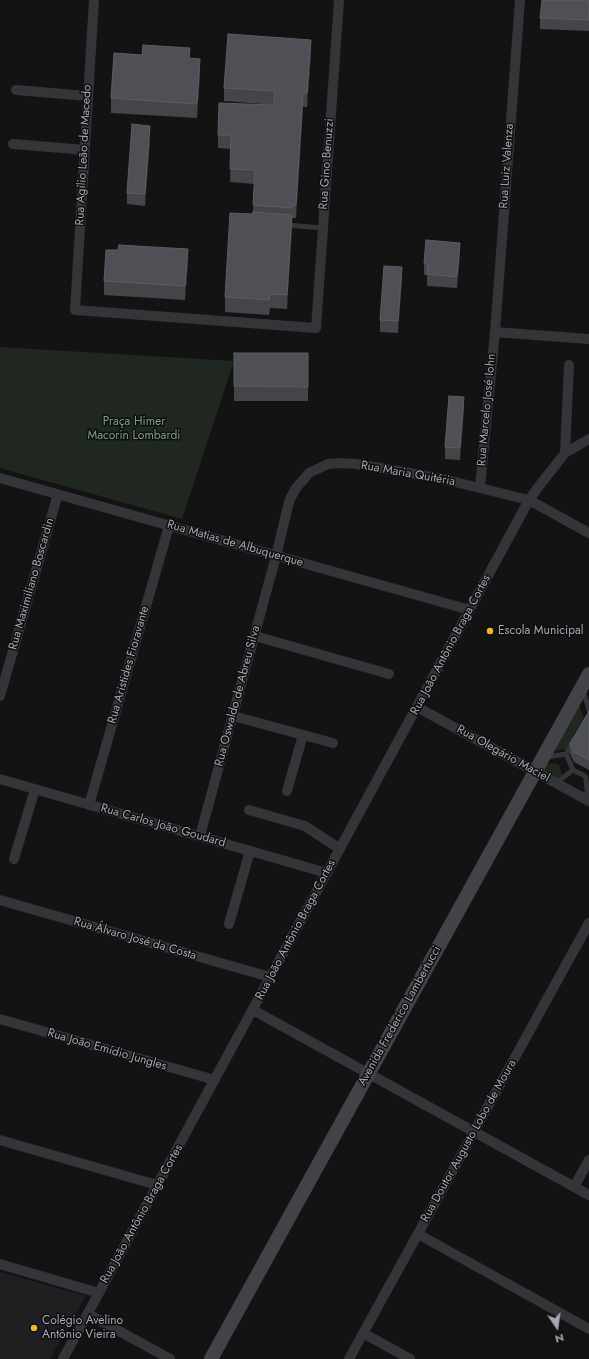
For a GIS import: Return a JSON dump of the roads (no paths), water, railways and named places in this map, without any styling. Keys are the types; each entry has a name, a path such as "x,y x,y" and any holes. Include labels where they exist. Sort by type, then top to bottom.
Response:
{"street":[{"name":"Rua Agílio Leão de Macedo","path":"94,0 75,310 316,328"},
{"name":"Rua Gino Benuzzi","path":"316,328 338,0"},
{"name":"Rua Luiz Valenza","path":"495,332 520,0"},
{"path":"16,90 88,96"},
{"path":"13,144 85,150"},
{"path":"495,332 589,339"},
{"name":"Rua Marcelo José Iohn","path":"480,487 495,332"},
{"path":"565,453 569,364"},
{"path":"565,453 589,439"},
{"name":"Rua João Antônio Braga Cortes","path":"63,1359 529,500 565,453"},
{"name":"Rua Maria Quitéria","path":"276,556 290,499 296,488 310,473 328,464 341,463 431,476 529,500 589,533"},
{"name":"Rua Matias de Albuquerque","path":"0,478 470,610"},
{"name":"Rua Maximiliano Boscardin","path":"0,696 58,494"},
{"name":"Rua Aristides Fioravante","path":"89,805 169,526"},
{"name":"Rua Oswaldo de Abreu Silva","path":"200,836 276,556"},
{"path":"254,636 389,674"},
{"name":"Avenida Frederico Lambertucci","path":"211,1359 586,680"},
{"name":"Rua Olegário Maciel","path":"417,707 588,800"},
{"path":"233,716 333,743"},
{"path":"287,791 303,735"},
{"name":"Rua Carlos João Goudard","path":"0,779 327,873"},
{"path":"14,859 35,789"},
{"path":"249,810 305,826 340,848"},
{"path":"229,924 250,851"},
{"name":"Rua Álvaro José da Costa","path":"0,900 270,977"},
{"name":"Rua Doutor Augusto Lobo de Moura","path":"349,1359 589,923"},
{"path":"252,1010 589,1195"},
{"name":"Rua João Emídio Jungles","path":"0,1019 214,1080"},
{"path":"0,1140 157,1185"},
{"path":"574,1187 589,1160"},
{"path":"418,1234 589,1328"},
{"path":"0,1264 99,1293"},
{"path":"88,1314 170,1359"},
{"path":"363,1333 410,1359"}],"lane":[{"path":"276,224 323,228"},
{"path":"586,680 589,711 586,718"},
{"path":"566,754 576,736"},
{"path":"543,757 566,754"},
{"path":"566,754 573,770 585,776 588,800"},
{"path":"556,783 573,770"}],"place":[{"name":"Escola Municipal","path":"490,631"},
{"name":"Colégio Avelino Antônio Vieira","path":"34,1328"}],"park label":[{"name":"Praça Himer Macorin Lombardi","path":"134,429"}]}
